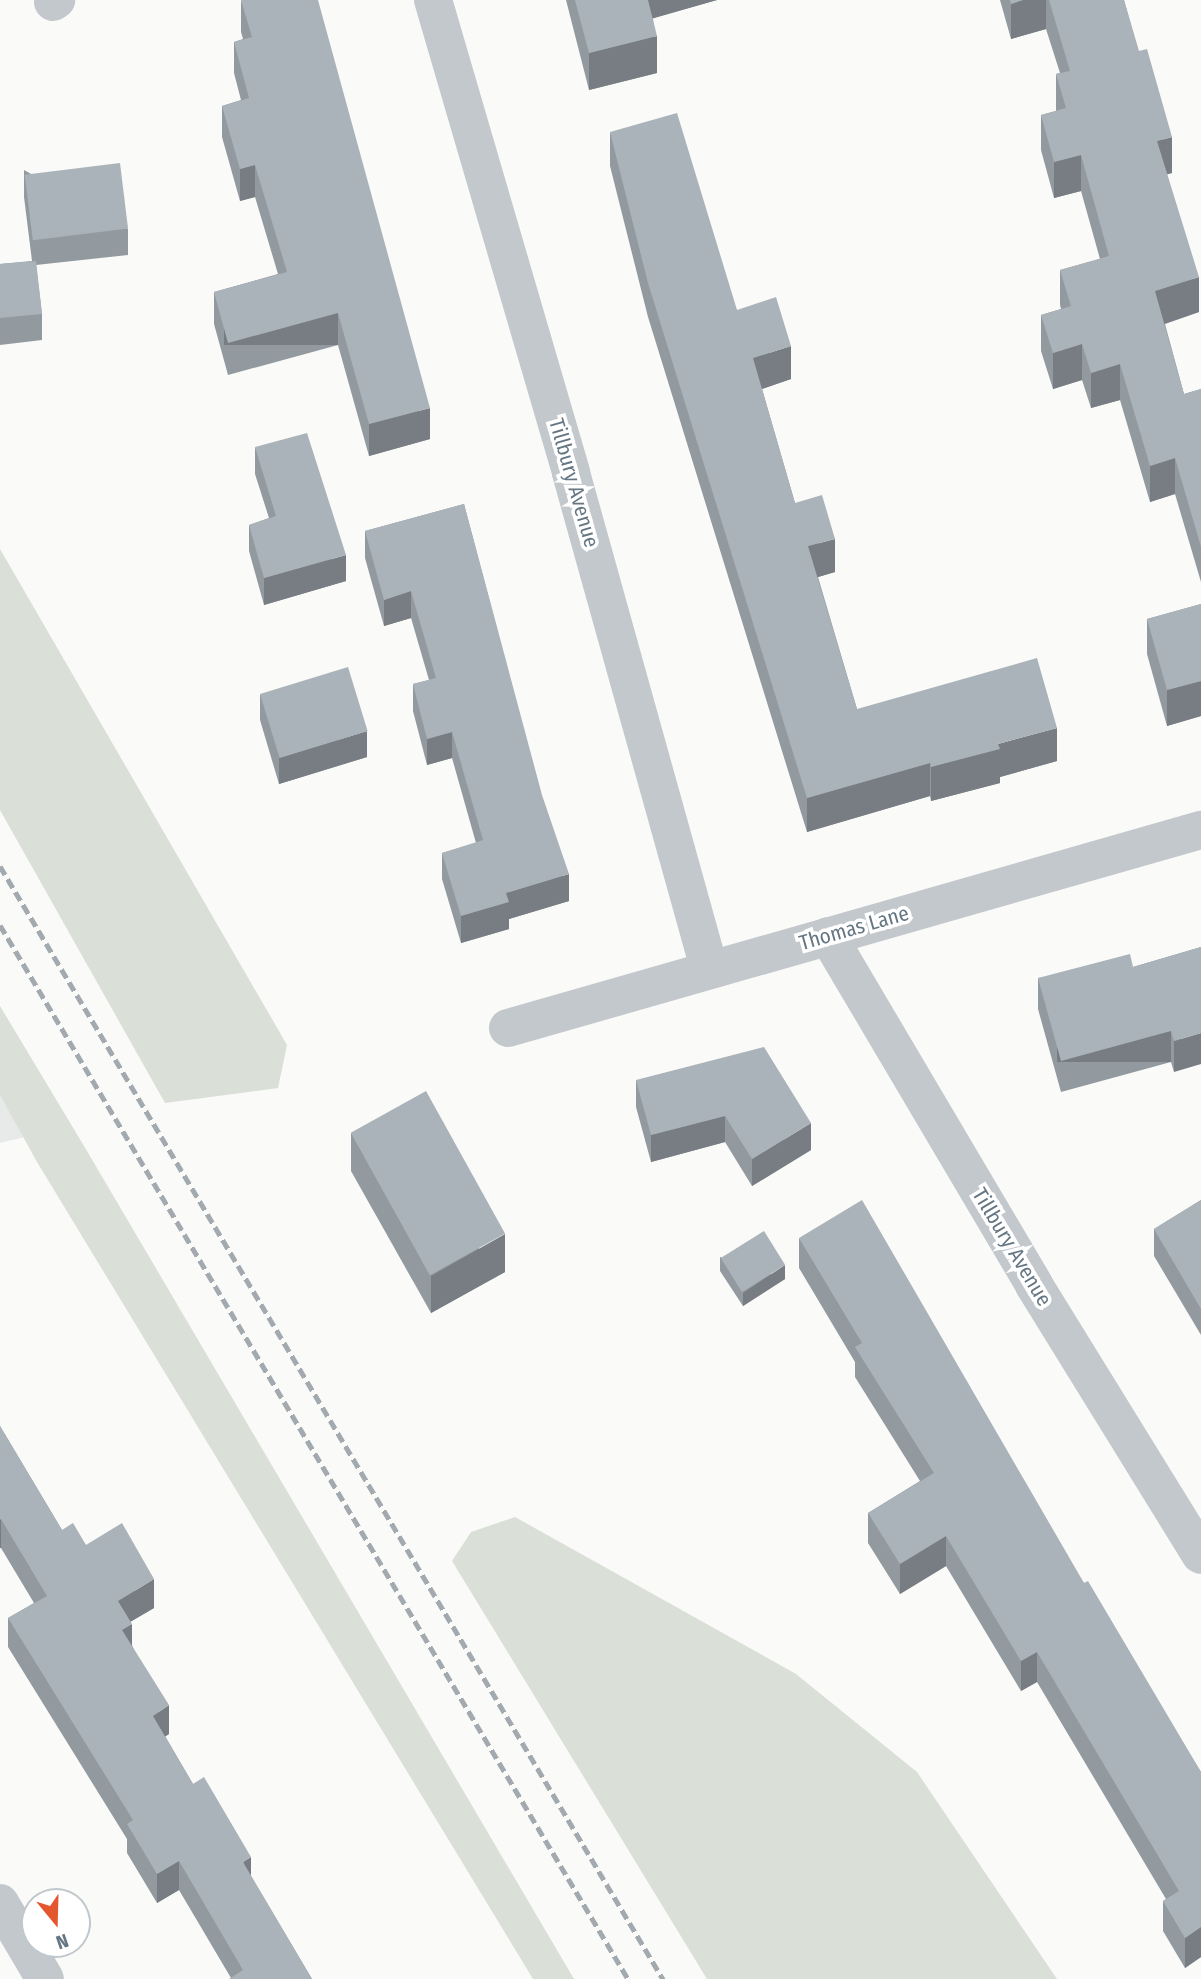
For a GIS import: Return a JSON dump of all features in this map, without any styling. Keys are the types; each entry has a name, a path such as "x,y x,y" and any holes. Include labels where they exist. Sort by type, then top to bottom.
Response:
{"street":[{"name":"Tillbury Avenue","path":"433,0 567,460 709,968"},
{"name":"Thomas Lane","path":"508,1028 709,968 1201,830"},
{"name":"Tillbury Avenue","path":"828,936 1034,1285 1195,1533"},
{"path":"0,1903 45,1979"}],"shaded area":[{"path":"0,549 287,1045 278,1088 165,1103 0,810"},
{"path":"0,1006 574,1979 533,1979 37,1162 0,1095"},
{"path":"0,1095 25,1137 0,1143"},
{"path":"515,1517 796,1674 917,1772 1057,1979 707,1979 452,1561 471,1532"}],"building":[{"path":"241,0 318,0 430,408 369,424 338,313 228,343 214,292 287,272 255,165 240,169 222,106 249,98 234,42 252,37"},
{"path":"575,0 648,0 657,36 589,53"},
{"path":"1049,0 1124,0 1139,51 1147,49 1172,137 1157,141 1199,277 1155,291 1184,394 1201,389 1201,547 1175,458 1150,466 1120,364 1091,373 1082,344 1053,353 1041,315 1071,306 1060,270 1109,256 1081,155 1054,162 1041,115 1066,108 1056,74 1070,71"},
{"path":"677,113 737,310 776,297 791,346 753,358 795,503 822,495 835,539 808,546 857,709 1037,658 1057,728 998,744 1000,749 931,767 930,763 807,798 648,283 610,132"},
{"path":"120,163 128,229 33,240 25,175"},
{"path":"36,261 42,314 0,318 0,264"},
{"path":"307,433 346,555 264,578 249,525 276,516 255,447"},
{"path":"464,504 542,795 569,874 506,893 509,902 461,916 442,853 483,840 452,732 427,739 413,684 436,678 411,591 384,600 365,531"},
{"path":"1201,604 1201,681 1167,690 1147,619"},
{"path":"348,667 368,731 280,758 260,694"},
{"path":"1201,947 1201,1033 1174,1041 1171,1031 1061,1061 1038,978 1130,954 1133,967"},
{"path":"764,1047 811,1123 752,1159 725,1116 651,1135 636,1080"},
{"path":"426,1091 505,1234 430,1275 351,1133"},
{"path":"862,1200 1084,1583 1088,1581 1201,1772 1201,1927 1185,1938 1163,1901 1179,1891 1037,1652 1021,1661 946,1536 900,1564 868,1513 934,1473 855,1347 862,1343 799,1238"},
{"path":"1201,1200 1201,1309 1154,1229"},
{"path":"764,1231 785,1265 742,1292 721,1258"},
{"path":"0,1426 62,1530 73,1523 86,1545 122,1523 154,1579 118,1601 132,1624 122,1630 169,1705 153,1716 193,1784 204,1777 251,1857 243,1862 312,1979 229,1979 243,1970 179,1861 157,1874 127,1824 133,1820 8,1618 47,1596 0,1520"}],"railway":[{"path":"0,866 663,1979"},
{"path":"0,925 628,1979"}]}
